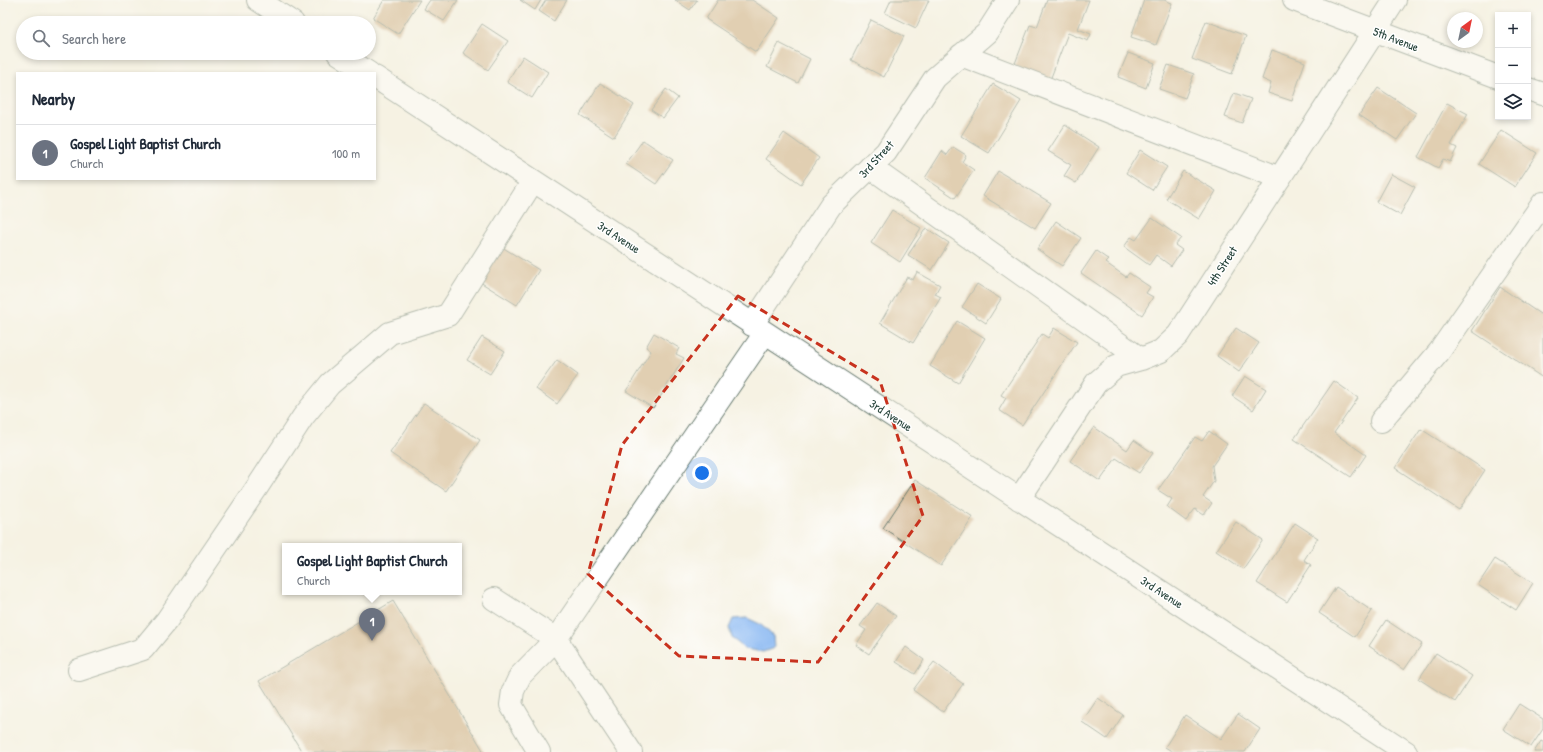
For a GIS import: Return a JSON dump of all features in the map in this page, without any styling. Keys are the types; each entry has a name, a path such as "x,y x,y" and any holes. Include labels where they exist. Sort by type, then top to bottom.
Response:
{"street":[{"path":"258,0 282,16"},
{"name":"3rd Street","path":"540,752 511,706 513,691 520,676 556,639 758,329 831,205 886,152 935,78 987,33 1008,0"},
{"name":"5th Avenue","path":"1294,0 1495,76"},
{"name":"4th Street","path":"1019,498 1096,383 1116,366 1141,359 1161,351 1178,335 1395,0"},
{"path":"961,55 1280,178"},
{"path":"349,60 367,72"},
{"name":"3rd Avenue","path":"376,78 1406,752"},
{"path":"1531,90 1543,94"},
{"path":"870,167 1141,359"},
{"path":"79,670 143,649 167,620 303,417 330,384 390,333 448,315 533,181"},
{"path":"1381,421 1439,352 1543,203"},
{"path":"494,599 556,639 631,752"}],"highlighted area":[{"path":"738,296 880,381 923,516 818,662 679,656 588,574 622,445"}],"water":[{"path":"747,618 760,624 773,636 774,648 763,652 745,649 732,638 729,628 733,619"}],"building":[{"path":"384,0 420,0 398,34 376,20 376,16 374,16"},
{"path":"430,0 458,0 444,21 424,9"},
{"path":"520,0 541,0 535,10"},
{"path":"546,0 567,0 554,21 539,11"},
{"path":"675,0 697,0 690,10"},
{"path":"718,0 752,0 779,18 756,52 706,19"},
{"path":"891,0 929,0 916,28 885,13"},
{"path":"1047,0 1089,0 1078,29 1091,34 1088,41 1068,33 1050,80 1014,66 1030,25 1037,27"},
{"path":"1144,0 1164,0 1172,3 1156,45 1131,37"},
{"path":"871,20 904,36 884,77 851,60"},
{"path":"1206,21 1246,36 1232,74 1192,59"},
{"path":"482,24 508,41 488,70 463,53"},
{"path":"779,43 810,59 798,83 767,67"},
{"path":"1272,50 1305,62 1292,101 1268,93 1271,83 1262,79"},
{"path":"1128,53 1155,63 1146,88 1118,77"},
{"path":"523,56 548,72 532,98 507,82"},
{"path":"1168,65 1194,74 1185,98 1159,89"},
{"path":"600,83 634,105 614,137 580,115"},
{"path":"993,84 1021,101 989,153 961,136"},
{"path":"1378,88 1416,113 1397,140 1359,115"},
{"path":"666,89 678,98 663,118 651,110"},
{"path":"1234,93 1251,99 1242,123 1225,117"},
{"path":"1447,103 1468,114 1451,145 1457,148 1450,162 1443,159 1438,168 1418,157"},
{"path":"1065,125 1099,147 1076,183 1064,176 1071,165 1048,151"},
{"path":"1501,130 1537,153 1515,187 1479,164"},
{"path":"784,133 819,158 801,184 766,159"},
{"path":"643,140 673,160 656,184 626,164"},
{"path":"953,147 966,155 962,162 974,170 955,198 925,178 942,151 947,155"},
{"path":"1140,150 1167,167 1152,190 1126,173"},
{"path":"998,171 1051,203 1035,228 983,196"},
{"path":"1183,171 1216,191 1199,219 1166,199"},
{"path":"1391,174 1415,187 1400,215 1376,202"},
{"path":"892,210 921,228 900,262 871,243"},
{"path":"1152,218 1181,238 1175,245 1182,250 1171,266 1156,255 1149,265 1124,247 1131,237 1136,240"},
{"path":"1056,221 1081,238 1062,266 1037,249"},
{"path":"926,228 949,243 932,270 908,255"},
{"path":"502,247 539,270 517,305 480,282"},
{"path":"1096,251 1109,260 1106,263 1126,277 1129,273 1150,287 1146,293 1153,297 1142,315 1081,273"},
{"path":"917,272 940,285 935,294 941,297 913,343 880,323 907,277 913,280"},
{"path":"977,284 1001,299 986,323 962,307"},
{"path":"1500,287 1543,316 1543,378 1472,331"},
{"path":"957,321 985,338 958,383 930,366"},
{"path":"1054,328 1077,342 1022,425 999,410 1006,398 1001,395 1042,334 1048,338"},
{"path":"1236,328 1259,343 1239,372 1217,356"},
{"path":"654,333 679,348 676,354 684,358 653,408 626,391 651,351 646,347"},
{"path":"482,337 505,351 490,374 467,360"},
{"path":"557,360 578,375 557,404 536,389"},
{"path":"1245,376 1266,389 1253,410 1232,396"},
{"path":"1334,381 1358,398 1334,433 1366,455 1351,477 1294,439"},
{"path":"424,403 480,440 446,491 390,453"},
{"path":"1094,427 1127,450 1134,440 1153,453 1139,473 1116,458 1100,481 1070,461"},
{"path":"1421,429 1485,470 1459,510 1395,468"},
{"path":"1209,431 1227,444 1212,466 1214,481 1203,497 1212,503 1204,515 1195,509 1186,521 1167,507 1172,499 1158,490 1195,437 1202,441"},
{"path":"915,480 973,517 941,566 883,528"},
{"path":"1236,522 1263,540 1243,569 1216,551"},
{"path":"1295,523 1318,538 1304,560 1311,565 1287,602 1257,583"},
{"path":"1495,559 1533,583 1516,610 1478,585"},
{"path":"1336,587 1372,611 1355,637 1319,613"},
{"path":"393,601 484,752 302,752 259,681"},
{"path":"877,603 896,616 869,654 856,645 866,630 860,626"},
{"path":"1386,620 1422,644 1404,670 1369,646"},
{"path":"906,647 924,660 915,674 896,662"},
{"path":"1436,653 1472,676 1455,702 1419,679"},
{"path":"934,662 963,684 943,712 913,690"},
{"path":"1098,698 1123,715 1107,739 1082,722"},
{"path":"1519,704 1543,719 1543,729 1531,747 1503,729"},
{"path":"1238,714 1260,729 1245,752 1173,752 1165,747 1185,715 1221,739"},
{"path":"1541,741 1543,742 1543,752 1534,752"}],"place":[{"name":"Gospel Light Baptist Church","path":"372,641"}]}
